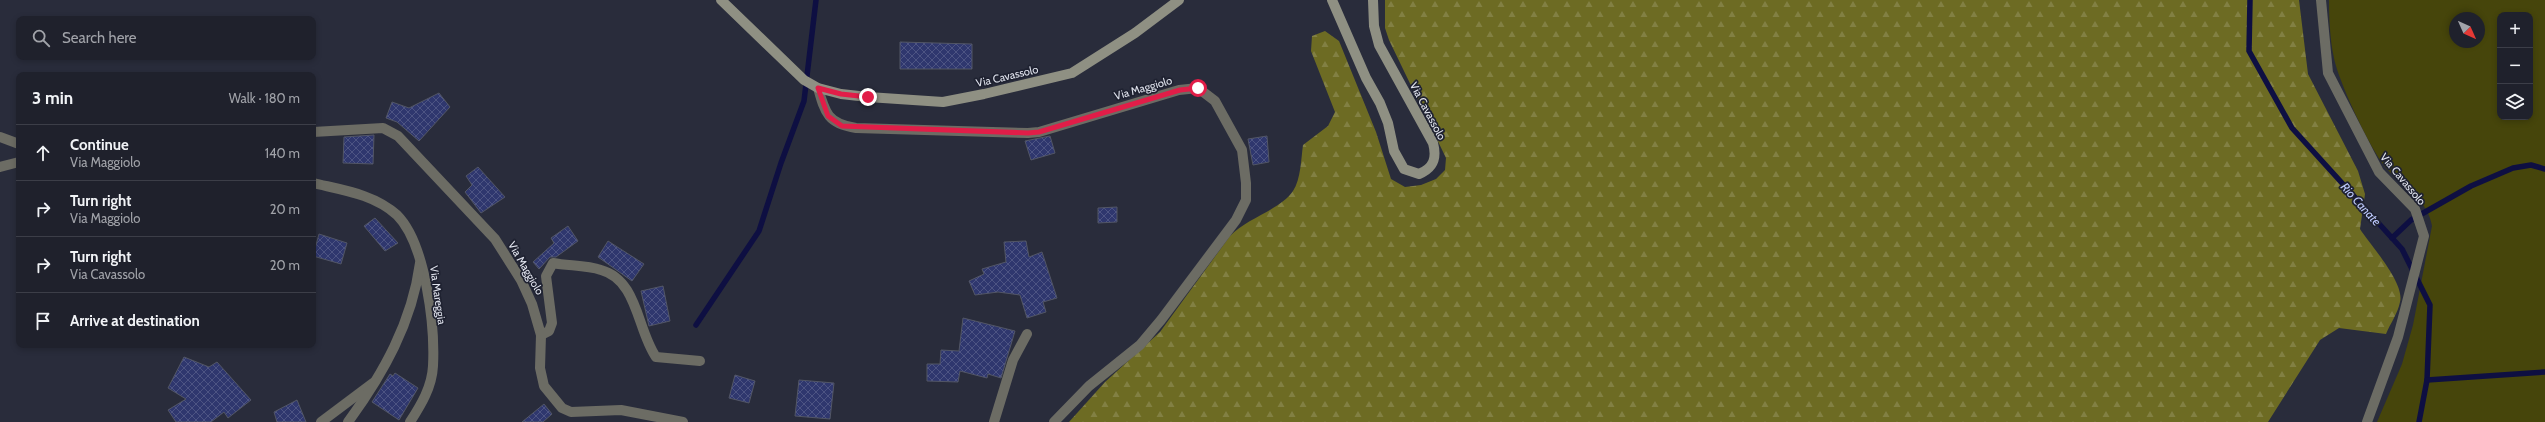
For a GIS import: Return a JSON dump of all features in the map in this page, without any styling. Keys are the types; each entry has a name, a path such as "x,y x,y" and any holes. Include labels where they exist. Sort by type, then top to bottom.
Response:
{"main road":[{"name":"Via Cavassolo","path":"721,0 804,80 818,88 841,94 943,102 1072,72 1096,58 1179,0"},
{"name":"Via Cavassolo","path":"1332,0 1366,78 1388,123 1396,157 1404,170 1419,174 1428,170 1433,164 1435,157 1433,143 1379,45 1374,26 1373,0"}],"street":[{"name":"Via Cavassolo","path":"2321,0 2328,73 2379,172 2415,209 2424,236 2398,336 2367,422"},
{"name":"Via Maggiolo","path":"818,88 828,116 842,126 864,128 1028,133 1039,132 1180,90 1198,88 1215,101 1242,150 1246,183 1246,200 1236,220 1161,320 1140,345 1089,386 1054,422"},
{"name":"Via Maggiolo","path":"316,132 382,128 398,136 495,239 521,280 532,304 541,335 540,368 544,386 562,408 571,412 621,410 683,422"},
{"path":"0,136 16,143"},
{"path":"0,168 16,163"},
{"name":"Via Mareggia","path":"316,184 368,196 383,205 397,216 407,229 420,259 429,304 433,367 425,398 410,422"},
{"path":"348,422 379,378 413,303 420,259"},
{"path":"541,335 549,331 552,323 546,276 552,263 602,270 625,285 648,345 656,356 700,361"},
{"path":"994,422 1013,360 1027,334"},
{"path":"321,422 379,378"}],"shaded area":[{"path":"2329,0 2545,0 2545,422 2377,422 2402,364 2413,325 2432,226 2430,217 2421,202 2394,177 2381,161 2356,116 2342,83 2334,58"}],"green space":[{"path":"1385,0 2299,0 2308,74 2358,171 2365,194 2360,229 2392,275 2400,294 2399,306 2386,334 2339,328 2320,340 2268,422 1069,422 1105,382 1160,332 1230,236 1245,224 1280,204 1293,191 1298,181 1303,145 1328,126 1335,112 1311,51 1312,36 1325,31 1339,41 1376,132 1391,179 1405,187 1421,185 1436,179 1445,170 1446,158 1389,40 1385,28"}],"building":[{"path":"900,42 972,44 972,69 900,69"},
{"path":"439,93 450,107 419,141 397,122 386,118 392,102 409,108"},
{"path":"374,135 373,164 343,163 344,137"},
{"path":"1050,136 1055,153 1031,160 1025,141"},
{"path":"1267,136 1269,162 1253,165 1248,139"},
{"path":"478,167 505,197 481,213 465,192 472,185 466,176"},
{"path":"1117,207 1117,222 1098,223 1098,208"},
{"path":"375,218 398,243 385,251 364,226"},
{"path":"568,226 578,241 556,257 550,257 539,269 533,262 554,243 551,238"},
{"path":"319,234 347,243 341,264 316,257 316,245"},
{"path":"608,241 644,264 632,281 598,257"},
{"path":"1026,241 1029,257 1042,252 1057,298 1043,302 1046,312 1027,318 1020,295 998,292 975,295 969,281 984,274 982,269 1006,262 1004,242"},
{"path":"663,286 670,321 649,326 641,291"},
{"path":"963,318 1015,331 1001,378 988,374 987,378 960,371 958,382 927,381 927,364 940,364 941,350 959,351"},
{"path":"184,357 209,367 217,362 251,400 228,418 224,412 211,422 176,422 168,410 186,399 168,388"},
{"path":"395,373 418,388 399,420 372,402 390,374 393,376"},
{"path":"735,375 755,381 749,403 729,398"},
{"path":"799,380 834,383 830,419 795,416"},
{"path":"297,400 306,422 277,422 274,412"},
{"path":"544,404 552,414 543,422 522,422"}],"waterway":[{"path":"696,325 759,231 781,163 804,101 816,0"},
{"name":"Rio Canate","path":"2250,0 2249,51 2292,128 2402,249 2430,305 2427,380 2419,422"},
{"path":"2392,238 2411,220 2471,186 2513,168 2531,165 2545,169"},
{"path":"2427,380 2545,372"}],"route":[{"path":"868,97 841,94 818,88 823,106 828,116 842,126 856,128 1028,133 1039,132 1180,90 1198,88"}]}
